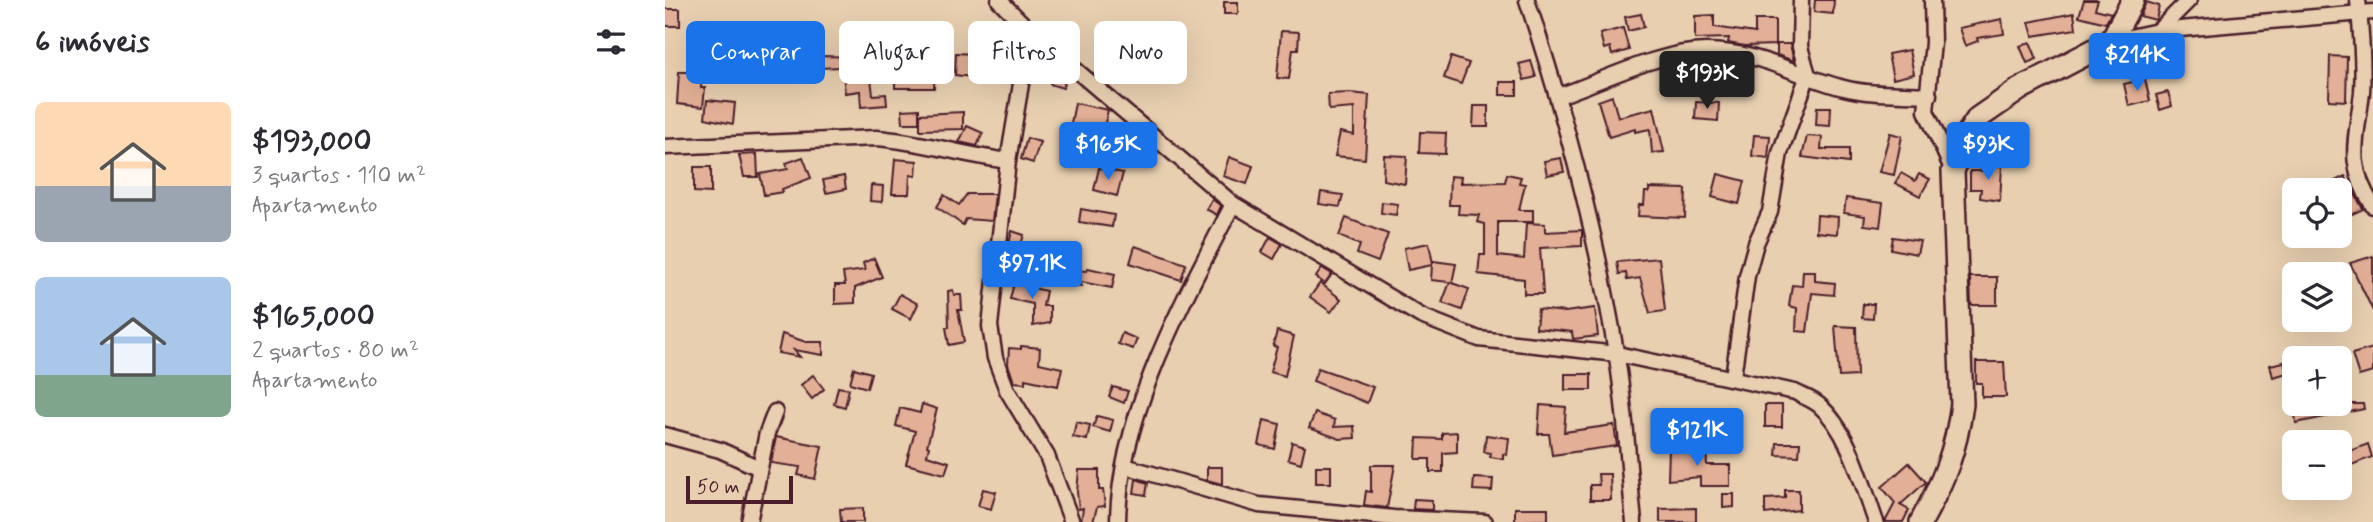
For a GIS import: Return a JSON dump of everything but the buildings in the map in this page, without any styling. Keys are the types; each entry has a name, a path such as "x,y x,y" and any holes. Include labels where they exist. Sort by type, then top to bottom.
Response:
{"street":[{"path":"999,0 1020,21"},
{"path":"1527,0 1559,96 1589,213 1617,354 1634,522"},
{"path":"1733,377 1747,276 1756,243 1770,212 1780,153 1808,75 1800,47 1801,0"},
{"path":"1921,522 1946,477 1957,440 1962,404 1953,171 1926,111 1933,0"},
{"path":"2111,41 2133,0"},
{"path":"2158,31 2189,0"},
{"path":"1953,171 1968,133 1978,118 2055,68 2111,41 2158,31 2363,9 2362,91 2353,153 2361,188 2373,206"},
{"path":"1559,96 1655,61 1704,51 1747,55 1844,88 1929,95"},
{"path":"1080,74 1233,204 1421,316 1479,339 1617,354 1795,392 1818,404 1840,433 1876,522"},
{"path":"1021,84 1008,161 993,284 991,326 995,358 1007,390 1047,456 1072,522"},
{"path":"665,147 876,138 908,140 973,157 1008,161"},
{"path":"1118,522 1125,467 1143,397 1197,275 1233,204"},
{"path":"749,522 759,468 775,412"},
{"path":"665,435 720,450 759,468"},
{"path":"1125,467 1259,505 1394,518 1485,522"}]}
